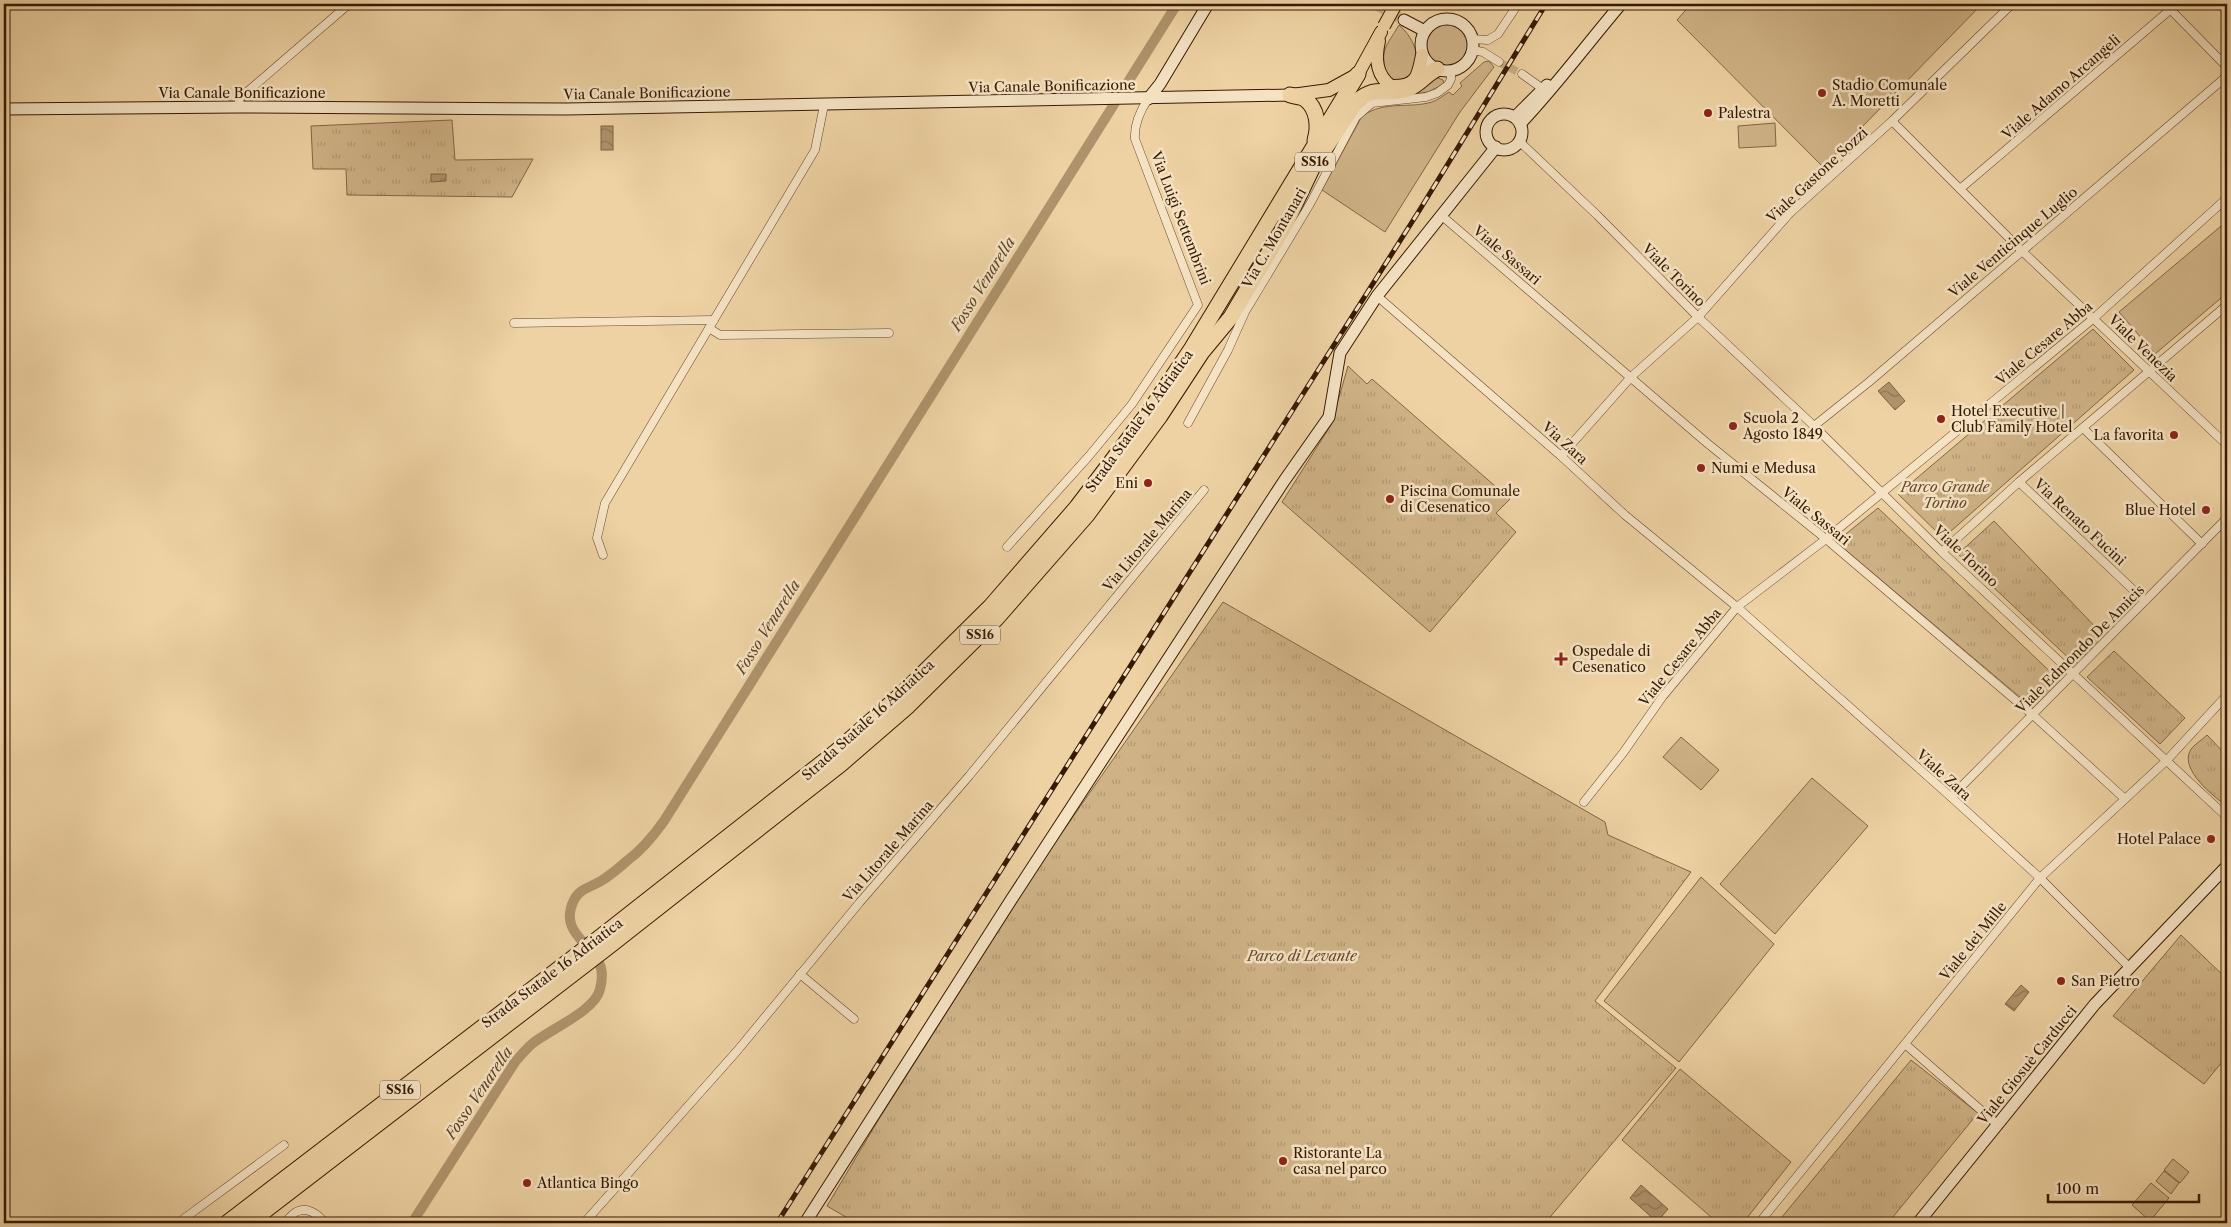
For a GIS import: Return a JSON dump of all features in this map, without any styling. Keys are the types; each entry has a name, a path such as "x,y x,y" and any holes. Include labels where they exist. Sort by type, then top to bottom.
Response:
{"highway":[{"path":"1312,158 1356,102 1363,96 1381,90 1391,92 1408,89 1444,70"},
{"name":"Strada Statale 16 Adriatica","path":"227,1223 606,941 836,752 903,693 991,606 1077,507 1149,412 1192,348 1312,158 1358,74"},
{"path":"1290,95 1305,98 1313,108 1317,119 1317,133 1312,158"},
{"name":"Strada Statale 16 Adriatica","path":"249,1223 577,962"}],"main road":[{"name":"Strada Statale 16 Adriatica","path":"1358,74 1396,4"},
{"path":"1383,29 1377,52 1378,67 1380,76 1392,86 1409,84 1417,77 1421,69 1422,55"},
{"path":"1290,95 1329,90 1358,74"}],"street":[{"path":"238,107 240,98 349,4"},
{"name":"Via Luigi Settembrini","path":"1007,547 1089,456 1132,404 1198,305 1135,139 1134,129 1146,99 1160,84 1208,4"},
{"path":"1472,45 1488,40 1498,34 1518,4"},
{"path":"1518,121 1565,75 1582,51 1621,4"},
{"name":"Viale Gastone Sozzi","path":"1561,456 1630,377 1698,317 1790,213 1892,121 2012,4"},
{"path":"2171,5 2227,66"},
{"name":"Viale Adamo Arcangeli","path":"1960,189 2171,5"},
{"path":"1404,20 1425,31"},
{"path":"1472,45 1465,64 1444,70 1431,66 1422,55 1421,42 1425,31 1436,21 1451,20 1465,26 1472,45 1498,62"},
{"path":"1518,121 1543,89 1582,51"},
{"name":"Via C. Montanari","path":"1188,423 1228,350 1245,312 1310,204 1356,117 1366,107 1378,101 1426,97 1437,93 1448,85 1451,79 1444,70"},
{"path":"1522,74 1543,89"},
{"name":"Viale Venticinque Luglio","path":"1814,426 2227,76"},
{"name":"Via Canale Bonificazione","path":"4,109 238,107 567,109 1290,95"},
{"path":"603,555 597,538 605,503 815,150 824,105"},
{"path":"1500,115 1518,121 1522,136 1511,148 1496,147 1489,140 1488,124 1491,120 1500,115"},
{"name":"Viale Venezia","path":"1892,121 2022,251 2227,445"},
{"name":"Viale Torino","path":"1519,141 1597,214 1698,317 1814,426 1942,552 2227,817"},
{"path":"805,1223 1011,900 1284,481 1329,417 1340,353 1377,296 1496,147"},
{"name":"Viale Cesare Abba","path":"1584,802 1623,753 1662,696 1737,607 1826,539 2094,318 2227,198"},
{"name":"Viale Sassari","path":"1442,216 1707,443 1826,539 2033,715 2125,799"},
{"name":"Via Zara","path":"1377,296 1561,456 1625,515 1737,607"},
{"path":"1942,552 2019,482 2226,308"},
{"path":"514,323 714,320"},
{"path":"709,328 720,335 889,333"},
{"path":"2083,428 2202,544"},
{"name":"Via Renato Fucini","path":"2019,482 2145,601"},
{"name":"Via Litorale Marina","path":"584,1223 730,1058 969,776 1204,490"},
{"name":"Viale Edmondo De Amicis","path":"1950,797 2227,518"},
{"name":"Viale Zara","path":"1737,607 2040,878 2129,967"},
{"name":"Viale dei Mille","path":"1759,1223 2040,878 2167,760 2227,695"},
{"name":"Viale Giosuè Carducci","path":"1918,1223 1998,1125 2054,1052 2129,967 2174,923 2227,866"},
{"path":"800,974 854,1019"},
{"path":"1905,1044 1998,1125"},
{"path":"179,1223 284,1146"},
{"path":"284,1223 302,1209 315,1213 324,1223"}],"green space":[{"name":"Stadio Comunale A. Moretti","path":"1691,4 1982,4 1823,167 1677,20"},
{"path":"1447,24 1459,28 1465,34 1469,46 1465,58 1459,64 1447,68 1435,64 1429,58 1425,46 1429,34 1435,28"},
{"path":"1399,25 1412,40 1417,66 1416,73 1399,83 1387,76 1384,54 1387,44"},
{"path":"1489,61 1494,67 1460,112 1385,232 1322,190 1362,116 1388,106 1423,104 1439,99 1449,92 1453,95 1462,86 1460,83 1484,62"},
{"path":"1436,77 1443,80 1444,84 1428,92 1414,94"},
{"path":"452,120 455,160 533,159 512,197 347,195 346,169 313,169 311,126"},
{"path":"1775,123 1776,146 1739,148 1738,126"},
{"path":"2227,221 2227,293 2155,354 2119,312"},
{"name":"Parco Grande Torino","path":"2093,329 2134,370 1943,538 1898,494"},
{"path":"1348,366 1367,384 1372,379 1510,499 1496,513 1516,532 1430,632 1282,502 1331,425"},
{"path":"1878,508 2061,682 2034,709 1836,542"},
{"path":"1994,521 2105,637 2075,664 1958,554"},
{"name":"Parco di Levante","path":"1223,602 1605,822 1608,835 1691,872 1595,1001 1676,1068 1545,1223 856,1223 827,1206 879,1119 1047,854"},
{"path":"2114,651 2185,718 2160,744 2087,677"},
{"path":"2207,735 2227,756 2227,806 2207,790 2190,766 2188,758 2191,749"},
{"path":"1681,737 1719,770 1701,790 1663,757"},
{"path":"1812,778 1868,826 1775,934 1720,884"},
{"path":"1701,877 1774,944 1679,1062 1604,1001"},
{"path":"2181,935 2227,979 2227,1056 2204,1084 2113,1016"},
{"path":"1911,1060 1978,1113 1888,1223 1777,1223"},
{"path":"1680,1069 1791,1162 1743,1223 1718,1223 1622,1140"},
{"path":"2173,1159 2189,1172 2180,1183 2164,1170"},
{"path":"2164,1171 2179,1183 2171,1194 2156,1181"},
{"path":"2151,1183 2169,1198 2150,1221 2132,1205"}],"water":[{"path":"601,126 613,126 613,150 601,150"},
{"path":"431,174 446,174 446,181 431,182"},
{"path":"1889,382 1905,401 1895,410 1878,391"},
{"path":"2021,985 2029,992 2014,1011 2005,1004"},
{"path":"1641,1185 1668,1209 1657,1222 1630,1198"}],"waterway":[{"name":"Fosso Venarella","path":"412,1223 515,1062 533,1043 582,1012 597,997 602,976 599,963 572,928 570,920 570,911 576,896 605,879 633,856 648,842 664,821 1177,4"}],"tunnel":[{"path":"1375,4 1404,20"},
{"path":"1499,62 1522,74"}],"railway":[{"path":"777,1223 1419,211 1546,4"}],"place":[{"name":"Stadio Comunale A. Moretti","path":"1822,93"},
{"name":"Palestra","path":"1708,113"},
{"name":"Hotel Executive | Club Family Hotel","path":"1941,419"},
{"name":"Scuola 2 Agosto 1849","path":"1733,426"},
{"name":"La favorita","path":"2174,435"},
{"name":"Numi e Medusa","path":"1701,468"},
{"name":"Eni","path":"1148,483"},
{"name":"Piscina Comunale di Cesenatico","path":"1390,499"},
{"name":"Blue Hotel","path":"2206,510"},
{"name":"Ospedale di Cesenatico","path":"1561,659"},
{"name":"Hotel Palace","path":"2211,839"},
{"name":"San Pietro","path":"2061,981"},
{"name":"Ristorante La casa nel parco","path":"1283,1161"},
{"name":"Atlantica Bingo","path":"527,1183"}]}
